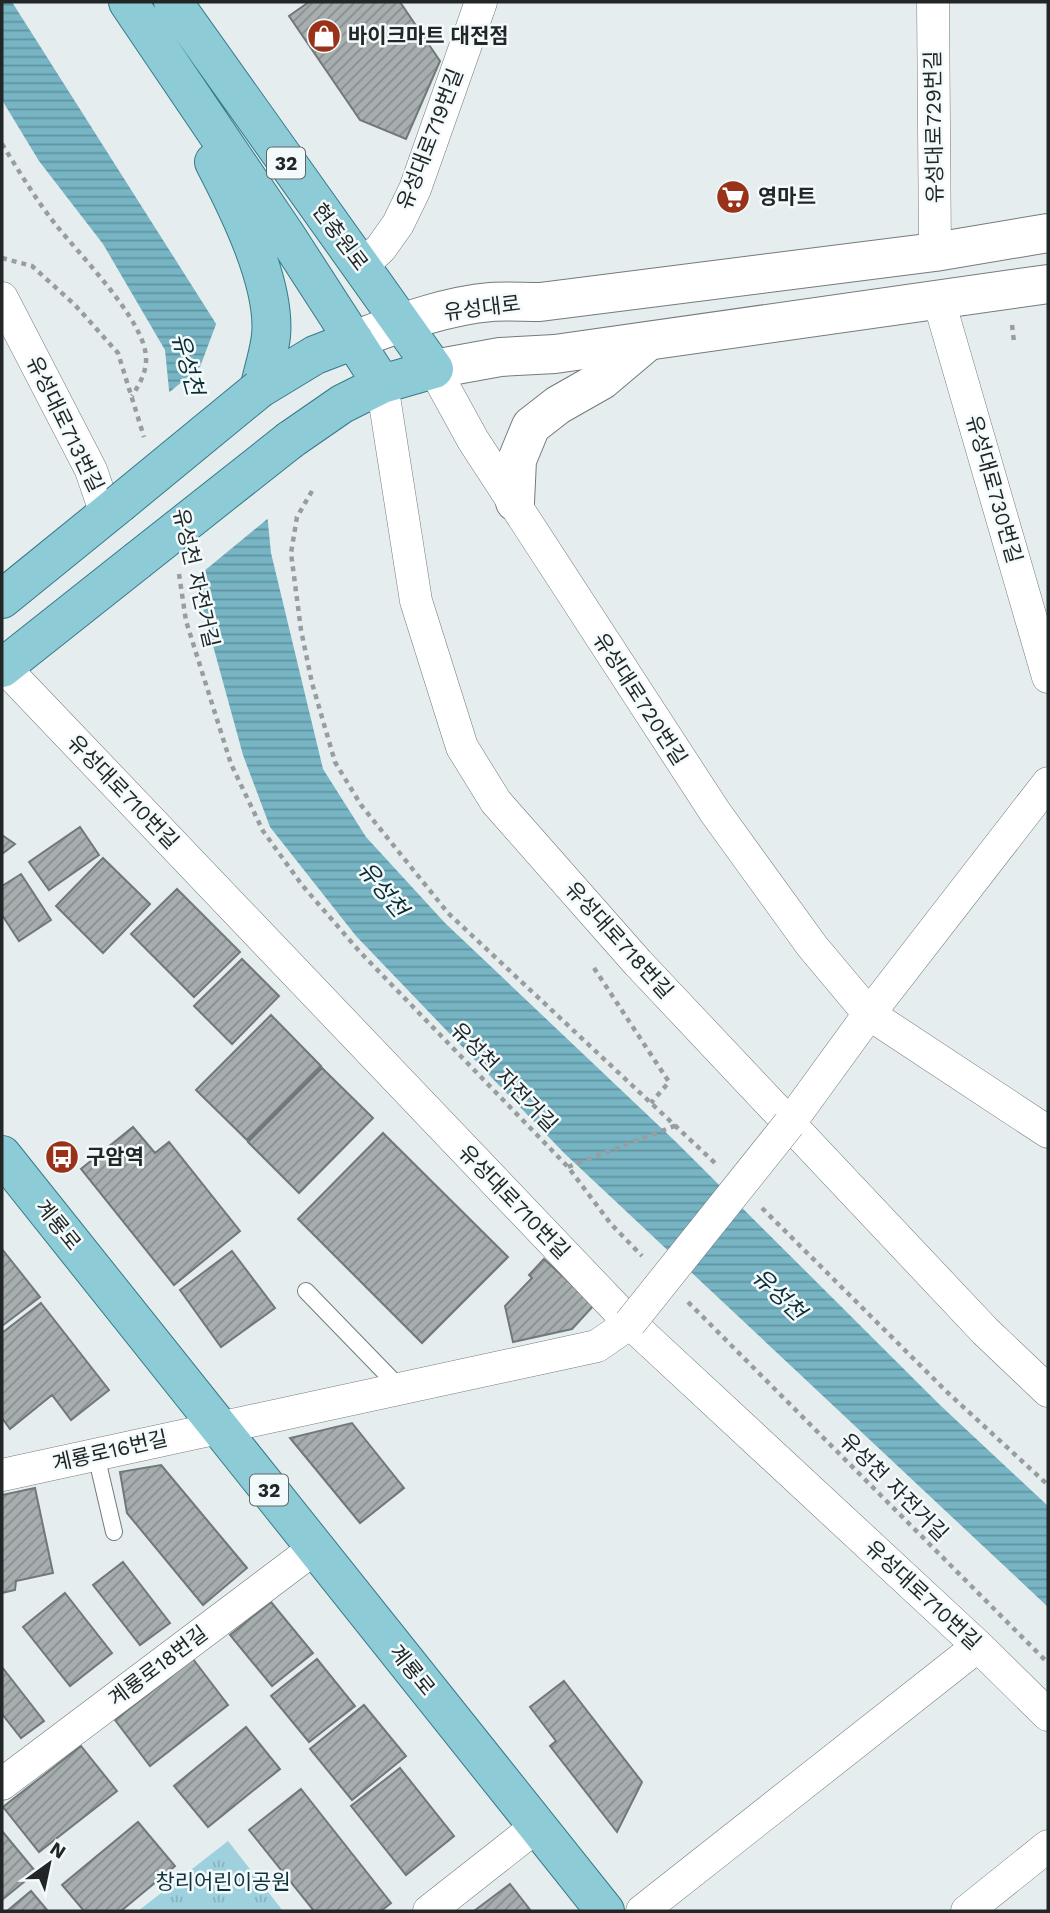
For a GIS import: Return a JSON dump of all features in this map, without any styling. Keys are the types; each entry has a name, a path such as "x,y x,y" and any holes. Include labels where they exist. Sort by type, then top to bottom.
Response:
{"main road":[{"name":"현충원로","path":"173,2 434,369"},
{"path":"132,7 382,383"},
{"path":"132,7 219,173 250,240 268,292 271,335 259,389"},
{"name":"유성대로","path":"2,599 259,389 315,355 402,323 449,309 490,302 540,302 935,252 1048,233"},
{"path":"2,667 290,440 342,404 382,383 434,369 500,357 555,354 647,342 1048,284"},
{"path":"515,502 517,460 530,426 558,405 602,380 647,342"},
{"name":"계룡로","path":"2,1154 605,1911"}],"street":[{"name":"유성대로719번길","path":"362,266 381,248 398,224 415,189 481,2"},
{"name":"유성대로729번길","path":"933,2 935,252"},
{"name":"유성대로713번길","path":"2,298 112,509"},
{"name":"유성대로730번길","path":"939,301 1048,677"},
{"name":"유성대로720번길","path":"434,369 473,440 715,812 813,946 869,1014 1048,1132"},
{"name":"유성대로718번길","path":"382,383 416,601 462,747 496,802 638,963 985,1331 1048,1391"},
{"name":"유성대로710번길","path":"2,667 630,1324 978,1646 1048,1715"},
{"path":"219,1427 597,1346 630,1324 789,1124 869,1014 1048,783"},
{"name":"계룡로16번길","path":"6,1468 96,1454 219,1427"},
{"name":"계룡로18번길","path":"2,1784 315,1548"},
{"path":"642,1911 978,1646"},
{"path":"429,1911 537,1826"},
{"path":"967,1911 1048,1846"}],"lane":[{"path":"306,1291 400,1388"},
{"path":"96,1454 114,1532"}],"path":[{"path":"2,144 54,222 132,321 144,347 146,372 132,397"},
{"path":"2,258 32,266 75,304 118,353 148,449"},
{"path":"312,491 297,517 292,553 301,630 309,670 335,762 361,805 448,914 721,1168"},
{"name":"유성천 자전거길","path":"178,571 186,621 231,764 264,831 302,886 360,952 568,1167 611,1224 649,1262"},
{"path":"568,1167 677,1125"},
{"path":"757,1203 947,1392 1048,1485"},
{"name":"유성천 자전거길","path":"686,1300 1048,1663"}],"green space":[{"name":"창리어린이공원","path":"228,1841 283,1911 138,1911"}],"water":[{"name":"유성천","path":"2,2 12,2 220,330 261,453 271,553 323,769 366,837 445,923 676,1142 940,1405 1048,1506 1048,1607 564,1153 356,936 270,827 243,755 184,540 165,350 103,244 39,161 2,100"}],"pier":[{"path":"218,319 224,328 265,453 271,516 192,581 181,540 166,395 200,367"}],"building":[{"path":"309,2 400,2 440,61 406,139 360,120 289,16"},
{"path":"80,827 99,855 49,890 29,862"},
{"path":"2,835 15,844 2,854"},
{"path":"103,858 150,904 103,953 56,906"},
{"path":"21,874 51,920 19,941 2,915 2,886"},
{"path":"177,889 240,952 194,997 131,934"},
{"path":"242,959 279,996 232,1044 194,1006"},
{"path":"271,1015 321,1066 247,1140 196,1090"},
{"path":"322,1068 373,1118 299,1193 248,1142"},
{"path":"133,1127 155,1153 169,1142 240,1231 174,1285 81,1169"},
{"path":"383,1133 508,1257 422,1343 298,1219"},
{"path":"2,1249 40,1297 2,1326"},
{"path":"232,1251 275,1308 221,1347 180,1290"},
{"path":"544,1259 594,1305 572,1329 513,1342 505,1306 532,1278 529,1275"},
{"path":"41,1303 109,1390 71,1420 52,1395 10,1429 2,1418 2,1333"},
{"path":"352,1423 404,1488 360,1523 290,1438"},
{"path":"161,1465 247,1568 203,1605 127,1513 120,1472"},
{"path":"35,1488 53,1573 16,1581 15,1590 2,1593 2,1495"},
{"path":"123,1562 170,1623 140,1645 93,1585"},
{"path":"65,1593 112,1653 70,1686 23,1627"},
{"path":"271,1602 313,1653 272,1686 230,1635"},
{"path":"193,1659 228,1705 150,1766 115,1720"},
{"path":"317,1659 355,1706 309,1742 271,1696"},
{"path":"2,1667 44,1721 21,1738 2,1714"},
{"path":"564,1681 642,1782 617,1832 550,1746 556,1741 530,1707"},
{"path":"364,1705 406,1756 352,1800 310,1749"},
{"path":"246,1727 280,1769 208,1827 174,1786"},
{"path":"81,1746 117,1791 39,1852 3,1807"},
{"path":"400,1768 454,1836 406,1875 351,1806"},
{"path":"301,1789 391,1903 381,1911 314,1911 249,1830"},
{"path":"138,1822 175,1866 121,1911 84,1911 62,1885"},
{"path":"2,1831 36,1872 2,1900"},
{"path":"510,1884 531,1911 474,1911"},
{"path":"31,1891 48,1911 7,1911"}],"place":[{"name":"바이크마트 대전점","path":"324,36"},
{"name":"영마트","path":"733,197"},
{"name":"구암역","path":"62,1157"}]}
